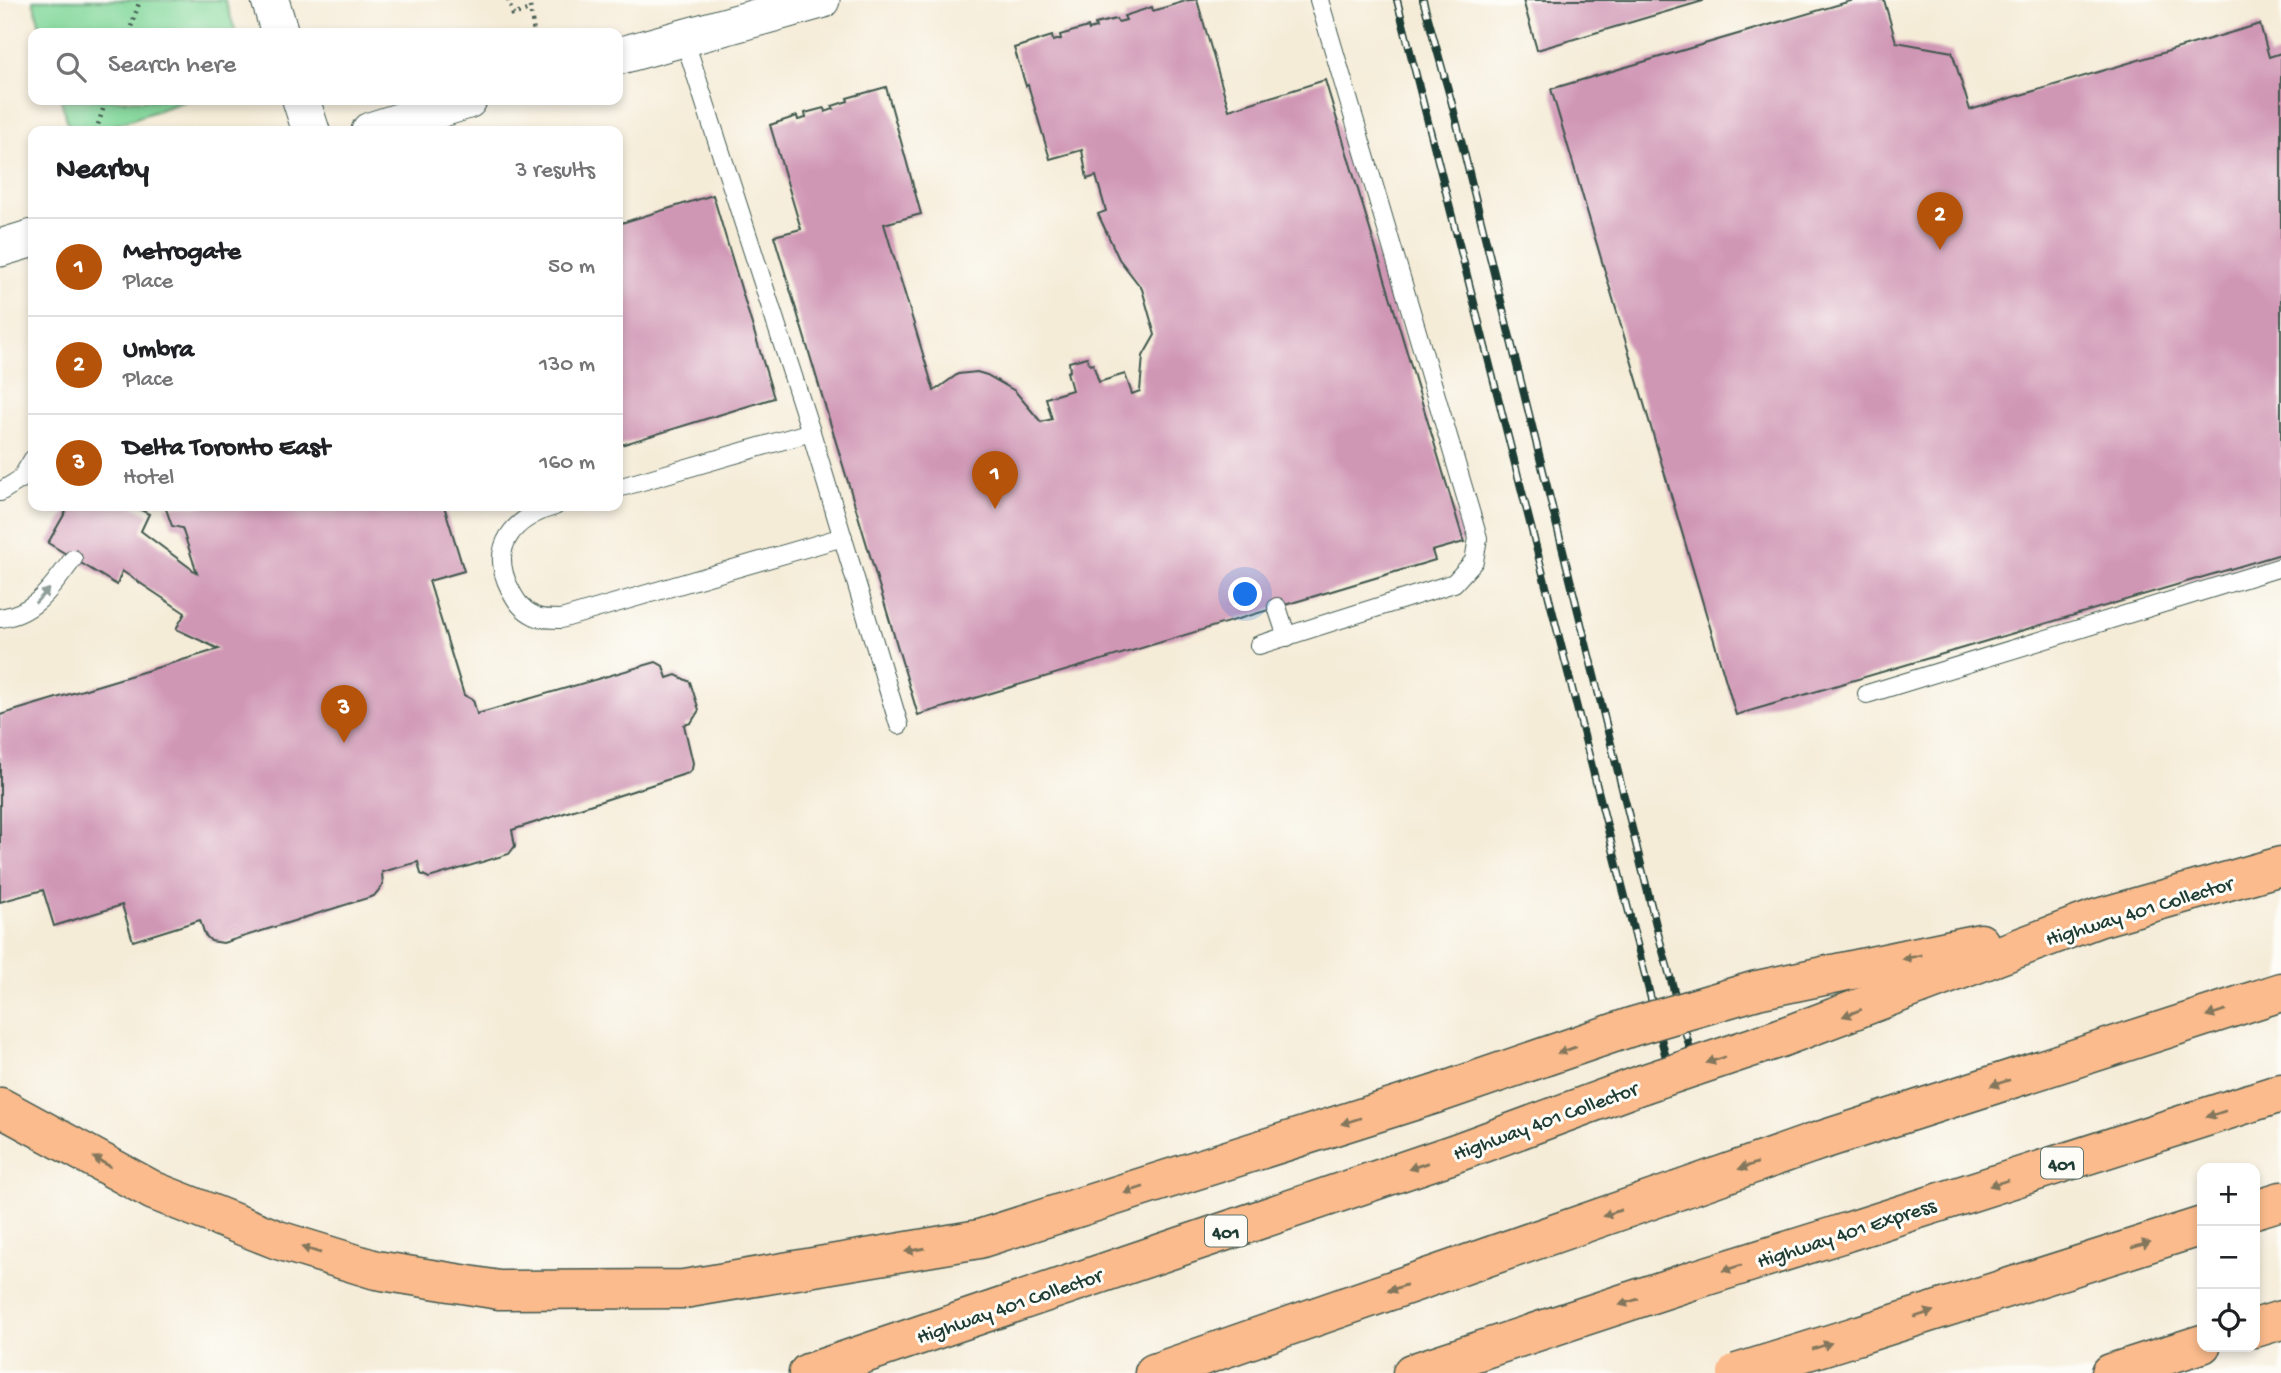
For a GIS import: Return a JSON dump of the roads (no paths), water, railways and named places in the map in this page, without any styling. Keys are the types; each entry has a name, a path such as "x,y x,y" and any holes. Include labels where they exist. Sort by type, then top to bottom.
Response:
{"highway":[{"name":"Highway 401 Collector","path":"808,1373 1454,1154 1643,1084 1780,1038 2098,918 2281,866"},
{"path":"0,1107 154,1191 278,1240 376,1270 499,1290 684,1289 979,1239 1439,1093 1631,1027 1757,990 2098,918"},
{"path":"1154,1373 1813,1143 2281,992"},
{"name":"Highway 401 Express","path":"1412,1373 1693,1280 2281,1093"},
{"path":"2260,1207 2281,1201"},
{"path":"1737,1373 2197,1228"},
{"path":"2260,1326 2281,1320"},
{"path":"2111,1373 2197,1346"},
{"path":"2177,1373 2204,1352"}],"street":[{"path":"270,0 278,28"},
{"path":"623,55 821,0"},
{"path":"302,105 309,126"},
{"path":"386,126 452,105"},
{"path":"0,248 28,240"}],"lane":[{"path":"1259,645 1454,583 1474,561 1478,538 1319,0"},
{"path":"684,38 811,432 899,725"},
{"path":"623,487 811,432"},
{"path":"0,492 21,480 28,468"},
{"path":"542,511 522,519 509,535 501,557 506,581 518,605 537,618 561,619 843,537"},
{"path":"0,618 13,616 40,602 73,559"},
{"path":"1867,694 2281,567"},
{"path":"1277,607 1287,637"}],"railway":[{"path":"1397,0 1665,1054"},
{"path":"1423,0 1451,100 1659,937 1689,1045"}],"place":[{"name":"Umbra","path":"1940,250"},
{"name":"Metrogate","path":"995,509"},
{"name":"Delta Toronto East","path":"344,743"}]}
